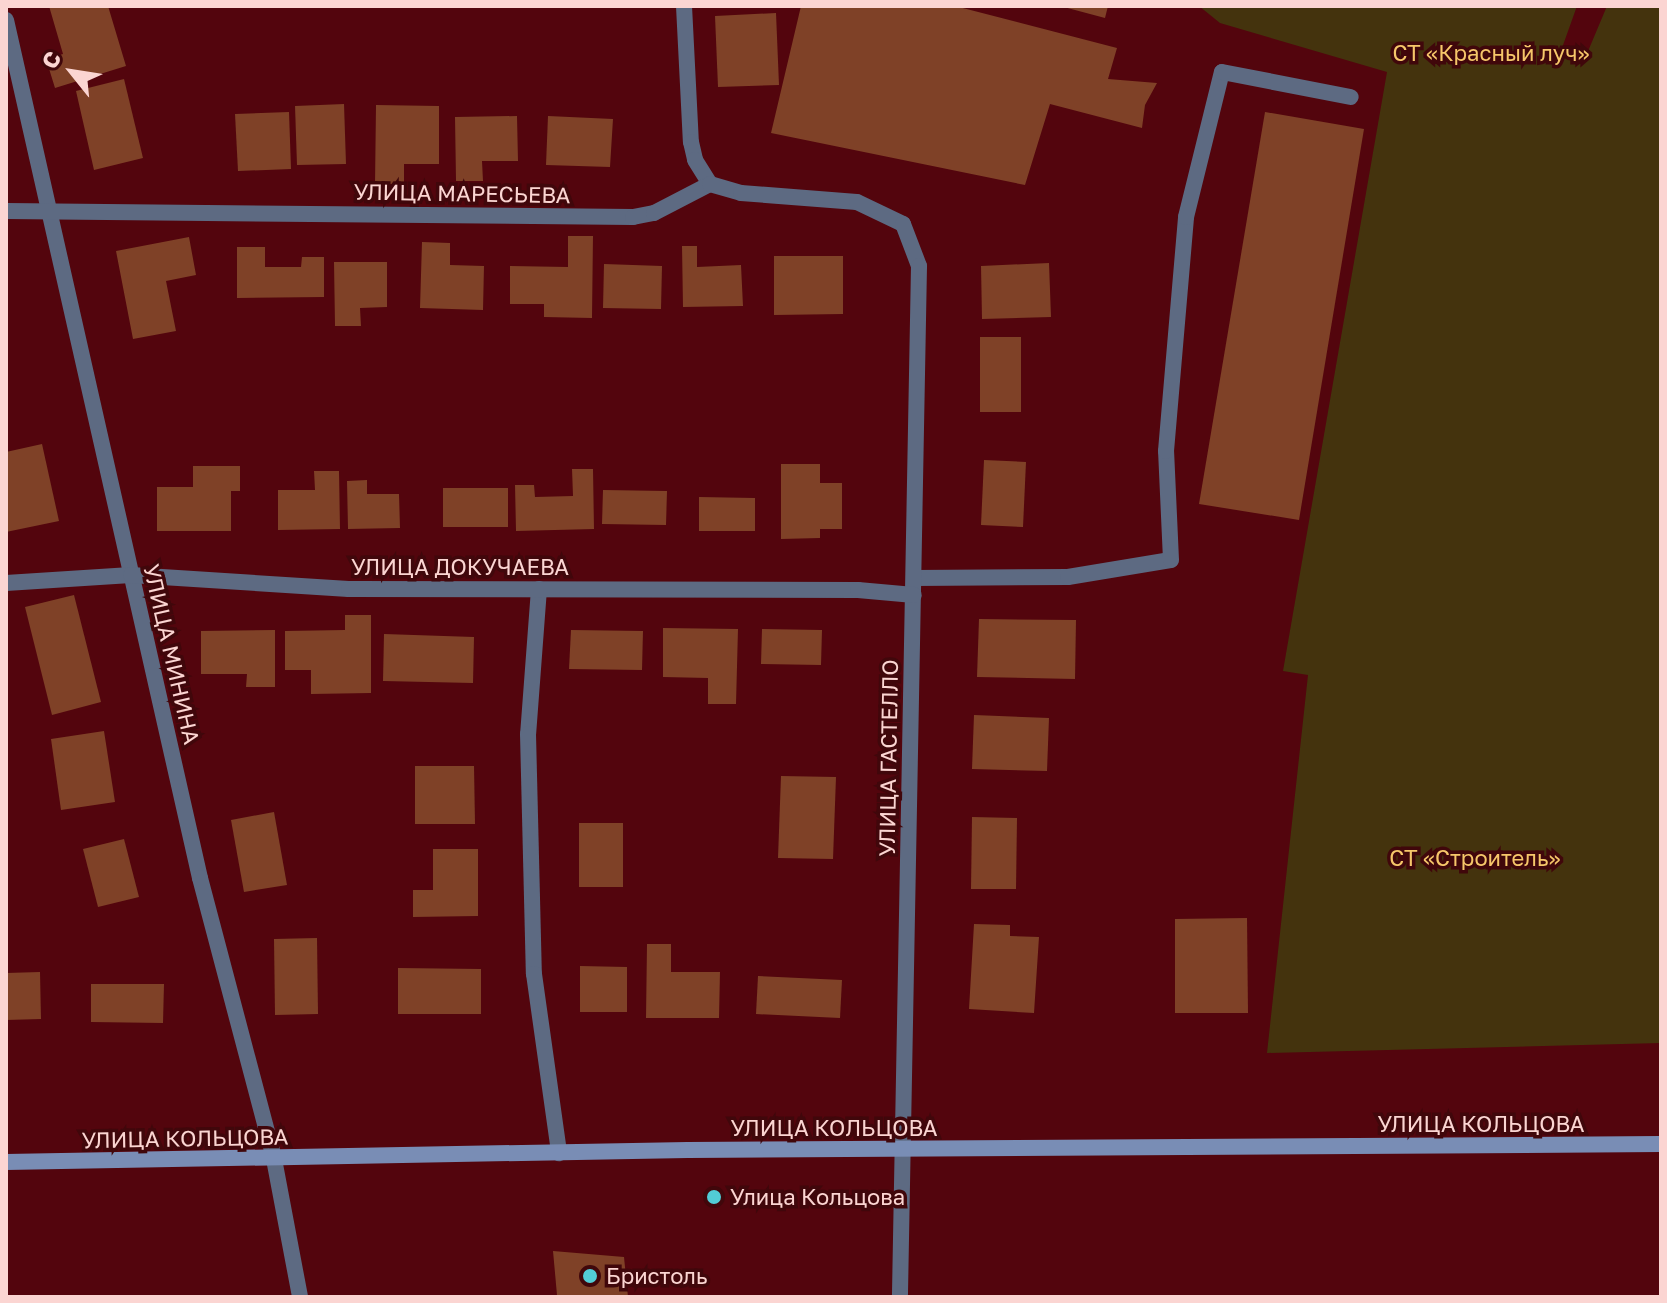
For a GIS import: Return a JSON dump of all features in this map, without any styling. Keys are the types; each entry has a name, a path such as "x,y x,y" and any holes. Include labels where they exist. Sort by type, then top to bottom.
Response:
{"main road":[{"name":"УЛИЦА КОЛЬЦОВА","path":"6,1162 559,1153 1661,1144"}],"street":[{"path":"684,6 691,142 695,160 710,184"},
{"name":"УЛИЦА МИНИНА","path":"6,20 200,878 274,1159 300,1297"},
{"name":"УЛИЦА ДОКУЧАЕВА","path":"6,583 131,575 349,589 914,586 1068,577 1171,560 1166,451 1186,217 1222,72 1351,97"},
{"name":"УЛИЦА МАРЕСЬЕВА","path":"6,211 49,209 633,217 654,213 710,184"},
{"name":"УЛИЦА ГАСТЕЛЛО","path":"710,184 741,193 857,202 903,224 919,266 900,1151 900,1297"},
{"path":"539,589 528,734 534,958 559,1153"}],"green space":[{"name":"СТ «Строитель»","path":"1199,6 1577,6 1562,48 1586,56 1607,6 1661,6 1661,1043 1267,1053 1308,675 1283,671 1387,72 1220,23"}],"building":[{"path":"49,6 108,6 126,66 55,88 46,59 63,54"},
{"path":"801,6 955,6 1117,48 1108,79 1157,83 1145,105 1142,128 1050,104 1025,185 771,133"},
{"path":"1060,6 1108,6 1105,18"},
{"path":"776,13 779,85 718,87 715,16"},
{"path":"124,79 143,158 94,170 76,91"},
{"path":"344,104 346,164 297,165 295,106"},
{"path":"376,105 439,106 439,164 404,164 404,184 375,184"},
{"path":"289,112 291,169 238,171 235,114"},
{"path":"1265,112 1364,129 1299,520 1199,504"},
{"path":"517,116 518,161 482,161 483,181 456,181 455,117"},
{"path":"548,116 613,119 610,167 546,165"},
{"path":"568,236 593,236 592,318 544,317 544,304 510,304 510,266 568,267"},
{"path":"189,237 196,275 166,281 176,331 133,339 116,251"},
{"path":"422,242 450,243 450,265 484,266 483,310 420,308"},
{"path":"682,246 697,246 697,267 741,265 743,306 683,307"},
{"path":"237,247 265,247 265,267 301,267 302,257 324,257 324,297 237,298"},
{"path":"774,256 843,256 843,314 774,315"},
{"path":"334,262 387,262 387,307 360,308 361,326 335,326"},
{"path":"1049,263 1051,317 982,319 981,266"},
{"path":"604,264 662,266 661,309 603,308"},
{"path":"980,337 1021,337 1021,412 980,412"},
{"path":"42,444 59,521 6,532 6,452"},
{"path":"984,460 1026,462 1023,527 981,525"},
{"path":"781,464 820,464 820,483 842,483 842,529 820,529 820,538 781,539"},
{"path":"193,466 240,466 240,491 231,491 231,531 157,531 157,487 193,487"},
{"path":"572,469 593,469 594,529 516,531 515,485 534,485 535,497 573,496"},
{"path":"314,471 339,471 340,529 278,530 278,490 315,490"},
{"path":"367,480 367,494 399,494 400,528 348,529 347,481"},
{"path":"443,488 508,488 508,527 443,527"},
{"path":"603,490 667,491 666,525 602,524"},
{"path":"699,497 755,498 755,531 699,531"},
{"path":"74,595 101,702 52,715 25,607"},
{"path":"345,615 371,615 371,693 311,694 311,670 285,670 285,631 345,630"},
{"path":"979,619 1076,620 1075,679 977,677"},
{"path":"663,628 738,629 736,704 708,704 708,678 663,677"},
{"path":"762,629 822,630 821,665 761,664"},
{"path":"275,630 275,687 246,687 247,674 201,674 201,631"},
{"path":"571,630 643,631 642,670 569,669"},
{"path":"384,634 474,637 473,683 383,681"},
{"path":"974,715 1049,718 1047,771 972,769"},
{"path":"104,731 115,802 61,810 51,739"},
{"path":"415,766 474,766 475,824 415,824"},
{"path":"781,776 836,777 833,859 778,858"},
{"path":"274,812 287,885 244,892 231,820"},
{"path":"972,817 1017,818 1016,889 971,889"},
{"path":"579,823 623,823 623,887 579,887"},
{"path":"124,839 139,897 98,907 83,849"},
{"path":"433,849 478,849 478,916 413,917 413,890 433,890"},
{"path":"1247,918 1248,1013 1175,1013 1175,919"},
{"path":"974,924 1010,925 1010,936 1039,937 1034,1013 969,1009"},
{"path":"317,938 318,1014 275,1015 274,939"},
{"path":"647,944 671,944 671,972 720,972 719,1018 646,1018"},
{"path":"580,966 627,967 627,1012 580,1012"},
{"path":"398,968 481,969 481,1014 398,1014"},
{"path":"40,972 41,1019 6,1020 6,973"},
{"path":"758,976 842,980 840,1018 756,1014"},
{"path":"91,984 164,984 163,1023 91,1022"},
{"name":"Бристоль","path":"553,1251 624,1257 628,1297 557,1295"}],"place":[{"name":"Улица Кольцова","path":"714,1197"},
{"name":"Бристоль","path":"590,1276"}],"park label":[{"name":"СТ «Красный луч»","path":"1491,53"}]}
